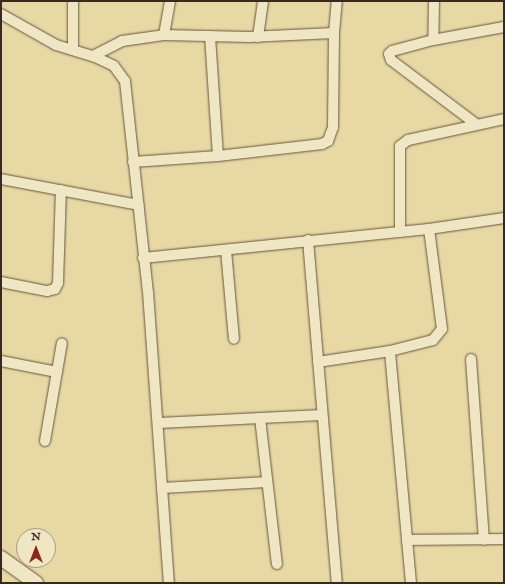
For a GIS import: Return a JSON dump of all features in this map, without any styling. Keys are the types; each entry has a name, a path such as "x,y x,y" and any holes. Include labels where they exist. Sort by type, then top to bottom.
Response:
{"main road":[{"path":"1,558 36,583"}],"street":[{"path":"73,1 73,50"},
{"path":"164,35 170,1"},
{"path":"258,37 263,1"},
{"path":"133,162 218,156 322,144 328,141 333,127 334,33 337,1"},
{"path":"433,40 434,1"},
{"path":"1,14 56,45 93,56 114,66 125,81 139,205 159,423 169,583"},
{"path":"476,124 391,60 390,54 392,51 433,40 504,27"},
{"path":"93,56 122,41 164,35 258,37 334,33"},
{"path":"210,36 218,156"},
{"path":"400,232 400,146 408,140 504,119"},
{"path":"1,179 139,205"},
{"path":"1,282 47,291 55,289 58,283 61,190"},
{"path":"143,258 308,240 429,229 504,218"},
{"path":"318,362 390,351 434,340 442,329 429,229"},
{"path":"308,240 337,583"},
{"path":"226,250 234,339"},
{"path":"45,441 62,343"},
{"path":"390,351 411,583"},
{"path":"471,358 484,540"},
{"path":"1,360 57,372"},
{"path":"159,423 322,415"},
{"path":"260,418 277,564"},
{"path":"162,488 268,482"},
{"path":"407,540 504,539"}]}
